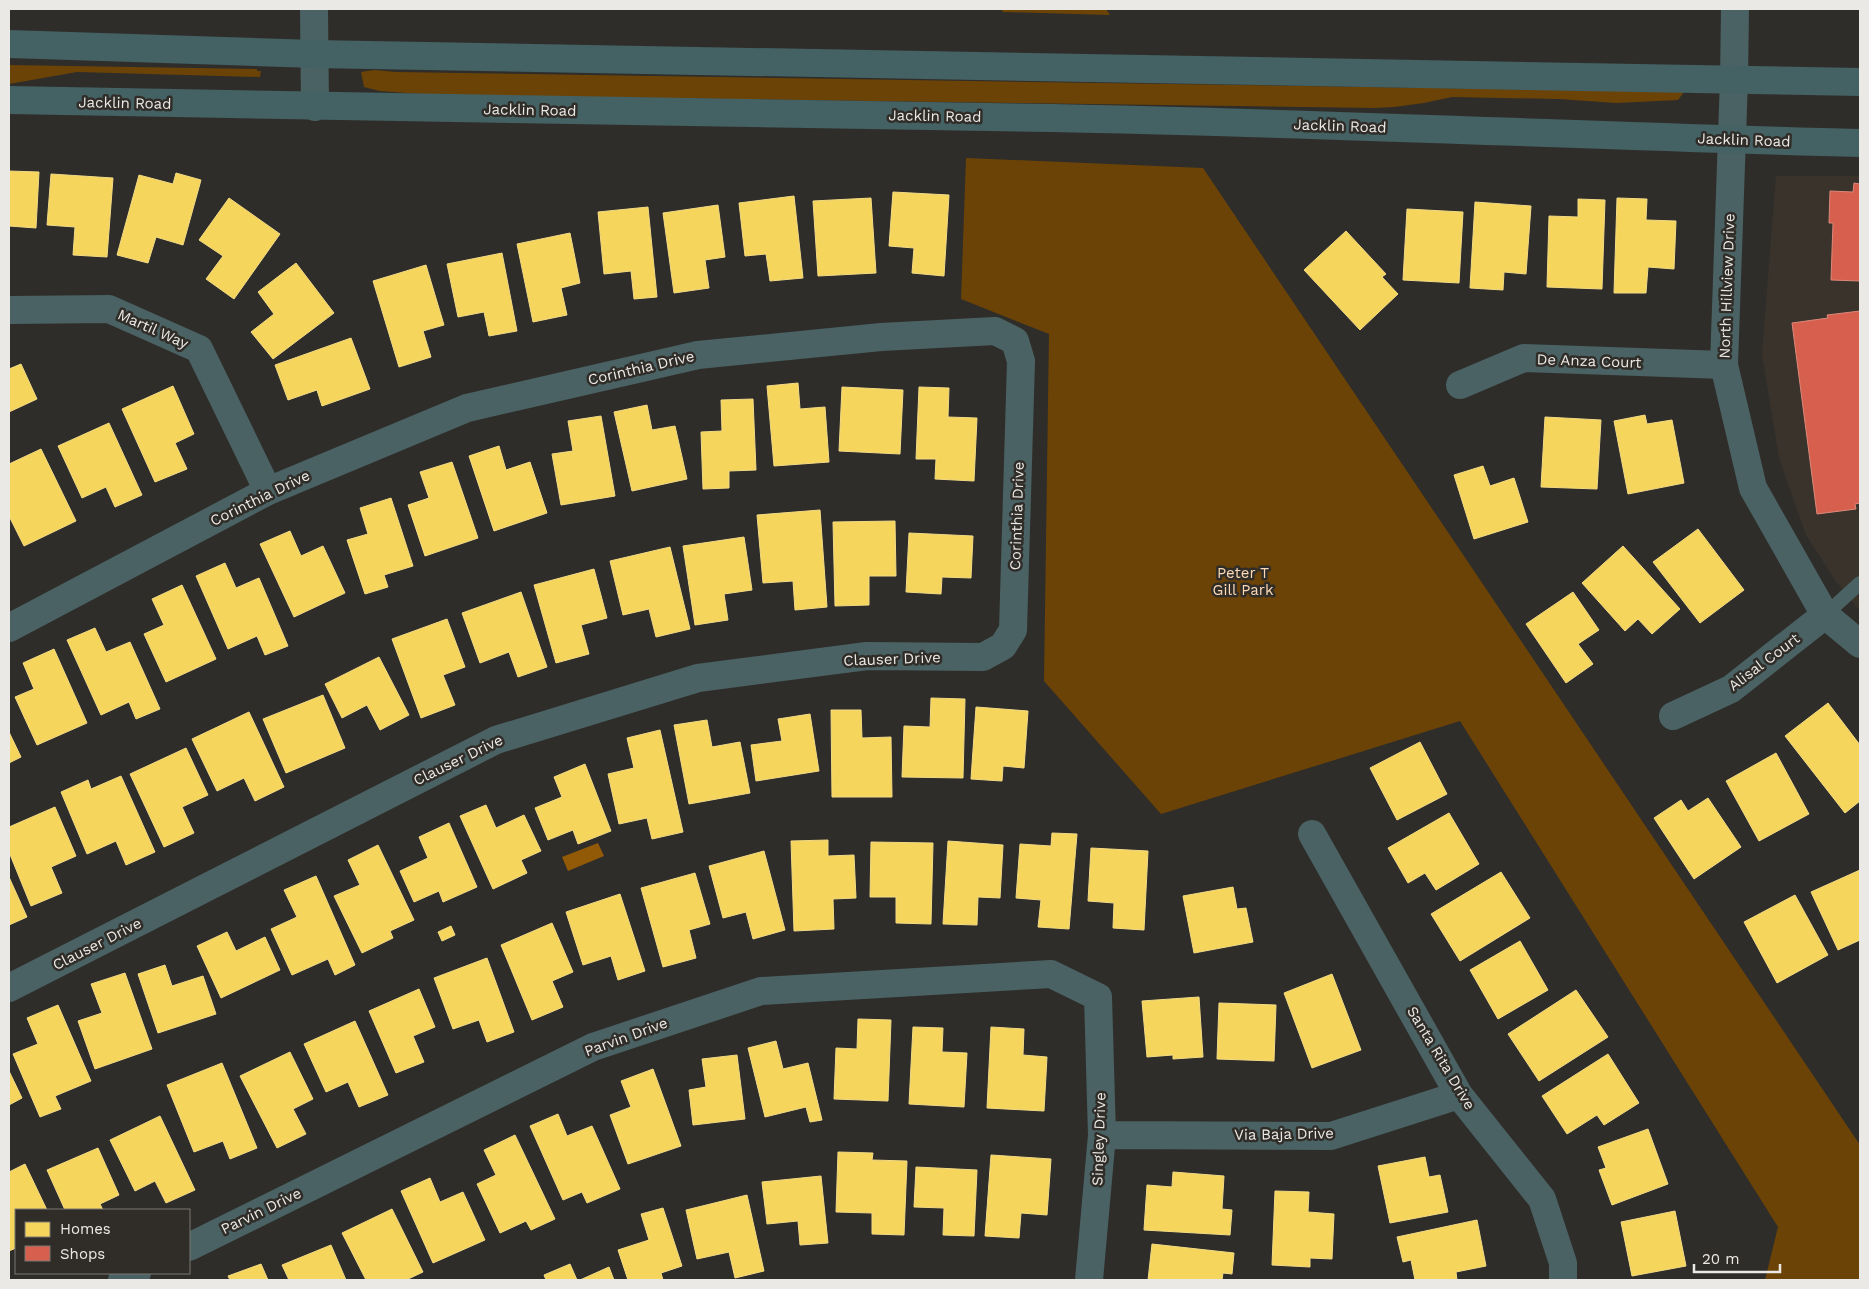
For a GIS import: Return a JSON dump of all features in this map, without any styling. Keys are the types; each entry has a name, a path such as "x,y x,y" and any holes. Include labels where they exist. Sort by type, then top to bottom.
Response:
{"main road":[{"path":"9,44 314,54 1860,82"},
{"name":"Jacklin Road","path":"9,100 315,107 1054,118 1860,143"}],"street":[{"path":"314,9 315,107"},
{"name":"North Hillview Drive","path":"1735,9 1724,365 1753,488 1825,615 1860,644"},
{"name":"Martil Way","path":"9,310 108,309 199,349 268,492"},
{"name":"Corinthia Drive","path":"9,628 268,492 467,408 698,354 881,337 995,331 1015,341 1021,361 1013,630 1003,646"},
{"name":"De Anza Court","path":"1460,385 1524,358 1724,365"},
{"name":"Alisal Court","path":"1673,716 1731,689 1825,615"},
{"name":"Clauser Drive","path":"9,988 496,740 698,678 867,656 983,657 1003,646"},
{"name":"Santa Rita Drive","path":"1312,834 1459,1094 1542,1199 1563,1263 1563,1280"},
{"name":"Parvin Drive","path":"190,1247 593,1048 761,991 1051,974 1098,997"},
{"name":"Singley Drive","path":"1090,1280 1102,1135 1098,997"},
{"name":"Via Baja Drive","path":"1102,1135 1331,1136 1459,1094"},
{"path":"122,1280 135,1274"}],"lane":[{"path":"1825,615 1860,584"}],"shaded area":[{"path":"1776,176 1860,176 1860,611 1835,580 1806,535 1779,458 1762,354"},
{"path":"598,843 604,856 568,871 562,857"}],"green space":[{"path":"1001,9 1106,9 1110,15 1003,12"},
{"path":"9,65 257,69 257,71 261,71 260,77 77,72 9,84"},
{"path":"374,70 396,72 1684,92 1678,100 1616,103 1559,99 1452,97 1424,103 1375,108 434,95 380,91 364,87 361,72"},
{"name":"Peter T Gill Park","path":"966,158 1203,168 1860,1145 1860,1280 1765,1280 1778,1227 1460,721 1161,814 1044,681 1049,334 961,299"}],"building: Homes":[{"path":"9,171 39,172 36,228 9,226"},
{"path":"176,173 201,180 183,245 156,237 148,263 117,255 139,175 173,184"},
{"path":"51,174 113,178 107,257 73,255 75,227 47,225"},
{"path":"893,192 949,195 944,276 912,273 914,248 889,246"},
{"path":"794,196 803,278 770,281 766,254 745,256 739,203"},
{"path":"229,198 280,234 234,299 206,279 223,256 199,240"},
{"path":"871,198 876,273 818,276 813,201"},
{"path":"1617,198 1647,199 1646,220 1676,221 1674,269 1648,267 1646,293 1614,293"},
{"path":"1578,199 1605,200 1602,289 1547,287 1549,216 1578,217"},
{"path":"1475,202 1531,206 1526,274 1504,272 1503,290 1470,288"},
{"path":"718,205 725,257 705,260 709,288 674,293 663,213"},
{"path":"648,207 657,297 634,299 631,271 604,274 598,212"},
{"path":"1407,209 1463,212 1459,283 1403,280"},
{"path":"1346,231 1386,274 1382,277 1398,294 1360,330 1304,270"},
{"path":"570,233 580,283 561,288 567,315 533,322 517,244"},
{"path":"502,253 517,331 489,336 484,312 458,317 447,264"},
{"path":"296,263 334,313 273,359 251,332 274,314 258,292"},
{"path":"426,265 444,325 423,331 431,357 399,367 373,281"},
{"path":"351,338 370,389 322,406 317,390 288,400 275,365"},
{"path":"21,364 37,399 9,412 9,369"},
{"path":"798,383 800,409 825,407 829,462 774,466 767,386"},
{"path":"173,386 194,434 175,443 187,469 155,482 122,409"},
{"path":"842,387 903,390 900,454 839,451"},
{"path":"919,387 949,388 948,417 977,418 974,481 935,479 936,459 916,459"},
{"path":"753,399 756,470 729,471 729,488 703,489 701,432 722,431 721,400"},
{"path":"647,405 652,430 675,426 687,479 632,491 614,412"},
{"path":"1645,415 1647,424 1672,420 1684,483 1628,494 1614,421"},
{"path":"601,416 615,496 561,505 552,454 573,451 568,421"},
{"path":"1545,417 1601,420 1597,489 1541,487"},
{"path":"109,423 142,495 115,507 106,487 82,498 58,446"},
{"path":"499,446 506,470 530,462 547,513 494,531 469,456"},
{"path":"41,449 76,521 24,546 9,516 9,464"},
{"path":"452,462 478,538 425,556 408,505 429,498 420,472"},
{"path":"1483,466 1490,486 1514,478 1528,522 1474,539 1454,475"},
{"path":"391,498 413,566 384,575 388,587 365,594 347,540 368,534 360,508"},
{"path":"820,510 827,607 795,610 793,581 763,583 757,515"},
{"path":"895,521 896,576 869,576 869,605 835,606 833,522"},
{"path":"1698,529 1744,590 1700,623 1653,562"},
{"path":"290,531 301,556 323,546 345,593 294,617 260,544"},
{"path":"909,533 973,536 971,578 942,577 941,594 906,592"},
{"path":"744,537 752,590 724,594 728,620 695,625 683,546"},
{"path":"1623,546 1680,609 1652,634 1638,619 1625,631 1582,583"},
{"path":"670,547 690,629 656,637 649,609 623,615 610,561"},
{"path":"225,563 236,588 259,578 288,646 265,655 257,636 228,649 196,576"},
{"path":"594,569 607,618 581,625 589,654 556,663 534,585"},
{"path":"182,585 216,659 166,682 144,634 164,625 152,599"},
{"path":"521,592 547,667 518,677 509,652 480,663 462,613"},
{"path":"1573,592 1599,630 1578,644 1593,664 1566,683 1526,624"},
{"path":"447,619 465,667 443,675 455,705 421,718 392,639"},
{"path":"95,628 106,652 130,642 160,709 136,719 129,702 101,715 67,640"},
{"path":"54,649 87,723 37,745 15,697 34,689 23,663"},
{"path":"379,657 409,715 380,730 367,705 342,718 325,684"},
{"path":"323,695 345,748 286,773 263,719"},
{"path":"931,698 965,699 963,778 902,777 904,726 930,727"},
{"path":"1828,703 1860,745 1860,801 1845,813 1785,736"},
{"path":"976,707 1028,711 1024,768 1003,766 1002,781 971,779"},
{"path":"831,710 861,710 862,738 891,737 892,797 832,797"},
{"path":"249,712 284,787 255,801 244,778 217,791 192,739"},
{"path":"810,714 819,771 756,781 751,745 782,741 778,719"},
{"path":"707,720 712,747 740,742 750,793 689,804 674,725"},
{"path":"660,730 683,832 652,839 647,818 619,824 608,774 634,768 627,738"},
{"path":"9,732 21,757 9,763"},
{"path":"1420,742 1447,794 1397,820 1370,768"},
{"path":"186,748 208,795 182,807 194,833 164,847 130,774"},
{"path":"1776,753 1809,814 1759,841 1726,781"},
{"path":"585,764 611,831 578,844 573,830 548,840 535,808 562,797 554,777"},
{"path":"121,776 155,852 126,865 116,841 87,854 61,792 88,780 91,789"},
{"path":"1708,798 1741,847 1694,879 1654,818 1681,800 1688,811"},
{"path":"486,805 496,828 524,815 541,851 521,860 527,873 493,889 460,816"},
{"path":"55,807 76,856 51,867 62,893 31,906 9,852 9,827"},
{"path":"1449,813 1479,864 1436,890 1425,873 1408,883 1388,848"},
{"path":"449,823 477,887 443,902 439,891 414,902 400,871 428,858 419,837"},
{"path":"1052,833 1077,834 1069,929 1038,927 1041,900 1016,898 1020,844 1051,846"},
{"path":"828,840 828,856 854,855 856,898 833,899 834,929 794,931 791,841"},
{"path":"948,841 1003,845 1000,898 978,897 977,925 943,924"},
{"path":"871,842 933,843 931,924 896,923 896,897 870,897"},
{"path":"378,845 414,920 390,931 393,938 362,953 334,896 360,885 348,860"},
{"path":"1091,848 1148,851 1144,930 1113,928 1114,903 1088,901"},
{"path":"764,851 785,930 753,939 746,912 723,918 709,866"},
{"path":"1860,870 1860,940 1838,950 1811,892"},
{"path":"1501,872 1530,918 1460,961 1431,914"},
{"path":"695,873 710,924 689,930 696,958 663,967 641,888"},
{"path":"316,876 355,965 335,975 328,959 292,975 271,929 297,917 284,890"},
{"path":"9,877 27,917 9,925"},
{"path":"1233,887 1237,909 1246,908 1253,942 1194,953 1183,896"},
{"path":"620,894 645,971 618,980 611,956 583,965 566,912"},
{"path":"1795,895 1828,955 1777,983 1744,922"},
{"path":"552,923 573,972 552,981 563,1007 532,1020 501,945"},
{"path":"451,926 455,935 442,941 438,932"},
{"path":"227,932 236,951 265,937 280,970 221,998 197,946"},
{"path":"1520,941 1548,990 1498,1019 1470,970"},
{"path":"487,958 514,1032 487,1042 479,1020 453,1029 434,978"},
{"path":"165,965 172,986 203,976 216,1014 158,1033 138,974"},
{"path":"125,973 152,1049 95,1069 78,1021 102,1013 91,984"},
{"path":"1332,974 1361,1050 1312,1068 1284,993"},
{"path":"419,989 435,1027 413,1036 424,1062 396,1073 369,1011"},
{"path":"1576,990 1608,1037 1539,1081 1508,1034"},
{"path":"1199,997 1203,1057 1173,1059 1173,1055 1147,1057 1142,1001"},
{"path":"1219,1003 1276,1005 1274,1061 1217,1059"},
{"path":"58,1005 91,1081 55,1096 61,1109 40,1117 13,1054 38,1044 27,1018"},
{"path":"858,1019 891,1020 888,1101 834,1099 836,1048 857,1049"},
{"path":"355,1021 388,1095 359,1107 348,1082 326,1092 304,1044"},
{"path":"913,1027 943,1028 942,1052 967,1053 964,1107 909,1104"},
{"path":"991,1027 1024,1029 1023,1055 1047,1057 1044,1111 987,1108"},
{"path":"776,1041 783,1069 808,1063 822,1120 810,1122 806,1107 765,1117 748,1048"},
{"path":"290,1052 313,1099 293,1109 306,1134 277,1148 240,1076"},
{"path":"1608,1054 1639,1103 1604,1125 1597,1115 1567,1134 1542,1096"},
{"path":"737,1055 745,1119 693,1125 689,1090 706,1087 702,1059"},
{"path":"222,1063 257,1148 230,1159 223,1141 194,1152 167,1085"},
{"path":"653,1069 681,1146 628,1164 610,1115 631,1107 621,1081"},
{"path":"9,1071 22,1098 9,1105"},
{"path":"558,1114 567,1136 592,1126 620,1189 587,1203 582,1192 563,1200 530,1126"},
{"path":"160,1116 195,1190 166,1203 155,1181 135,1191 110,1140"},
{"path":"1648,1129 1668,1184 1612,1205 1599,1170 1606,1168 1598,1147"},
{"path":"515,1135 555,1219 531,1230 526,1221 500,1233 477,1184 496,1175 484,1150"},
{"path":"98,1148 119,1195 100,1204 102,1209 65,1209 47,1170"},
{"path":"838,1152 873,1153 872,1160 907,1161 904,1235 872,1234 872,1213 836,1212"},
{"path":"991,1155 1051,1159 1047,1215 1021,1213 1019,1238 985,1236"},
{"path":"1425,1157 1429,1177 1440,1175 1448,1212 1390,1223 1378,1166"},
{"path":"25,1164 47,1209 15,1209 15,1248 9,1251 9,1172"},
{"path":"916,1167 977,1170 974,1236 943,1235 944,1208 914,1207"},
{"path":"1173,1172 1224,1176 1222,1209 1232,1210 1230,1235 1144,1230 1147,1185 1172,1187"},
{"path":"821,1176 828,1243 800,1245 798,1221 767,1224 762,1182"},
{"path":"430,1178 440,1202 463,1192 485,1240 433,1263 401,1191"},
{"path":"1275,1191 1309,1192 1308,1212 1334,1214 1332,1259 1310,1258 1310,1267 1272,1265"},
{"path":"747,1195 764,1271 735,1278 729,1252 697,1259 686,1210"},
{"path":"663,1208 682,1266 661,1273 663,1280 628,1280 618,1250 649,1240 641,1214"},
{"path":"392,1209 423,1272 406,1280 366,1280 342,1233"},
{"path":"1675,1211 1686,1266 1632,1276 1621,1222"},
{"path":"1477,1220 1486,1266 1456,1272 1457,1280 1415,1280 1411,1260 1403,1262 1397,1237"},
{"path":"1152,1244 1234,1253 1232,1274 1223,1273 1222,1280 1148,1280"},
{"path":"331,1245 346,1280 289,1280 282,1265"},
{"path":"261,1264 268,1280 230,1280 228,1276"},
{"path":"570,1264 577,1280 546,1280 544,1275"},
{"path":"609,1267 614,1280 580,1280"}],"building: Shops":[{"path":"1854,183 1860,184 1860,281 1831,280 1833,223 1829,223 1830,191 1853,192"},
{"path":"1860,311 1860,503 1855,504 1856,509 1817,514 1792,323 1828,318 1827,315"}]}
